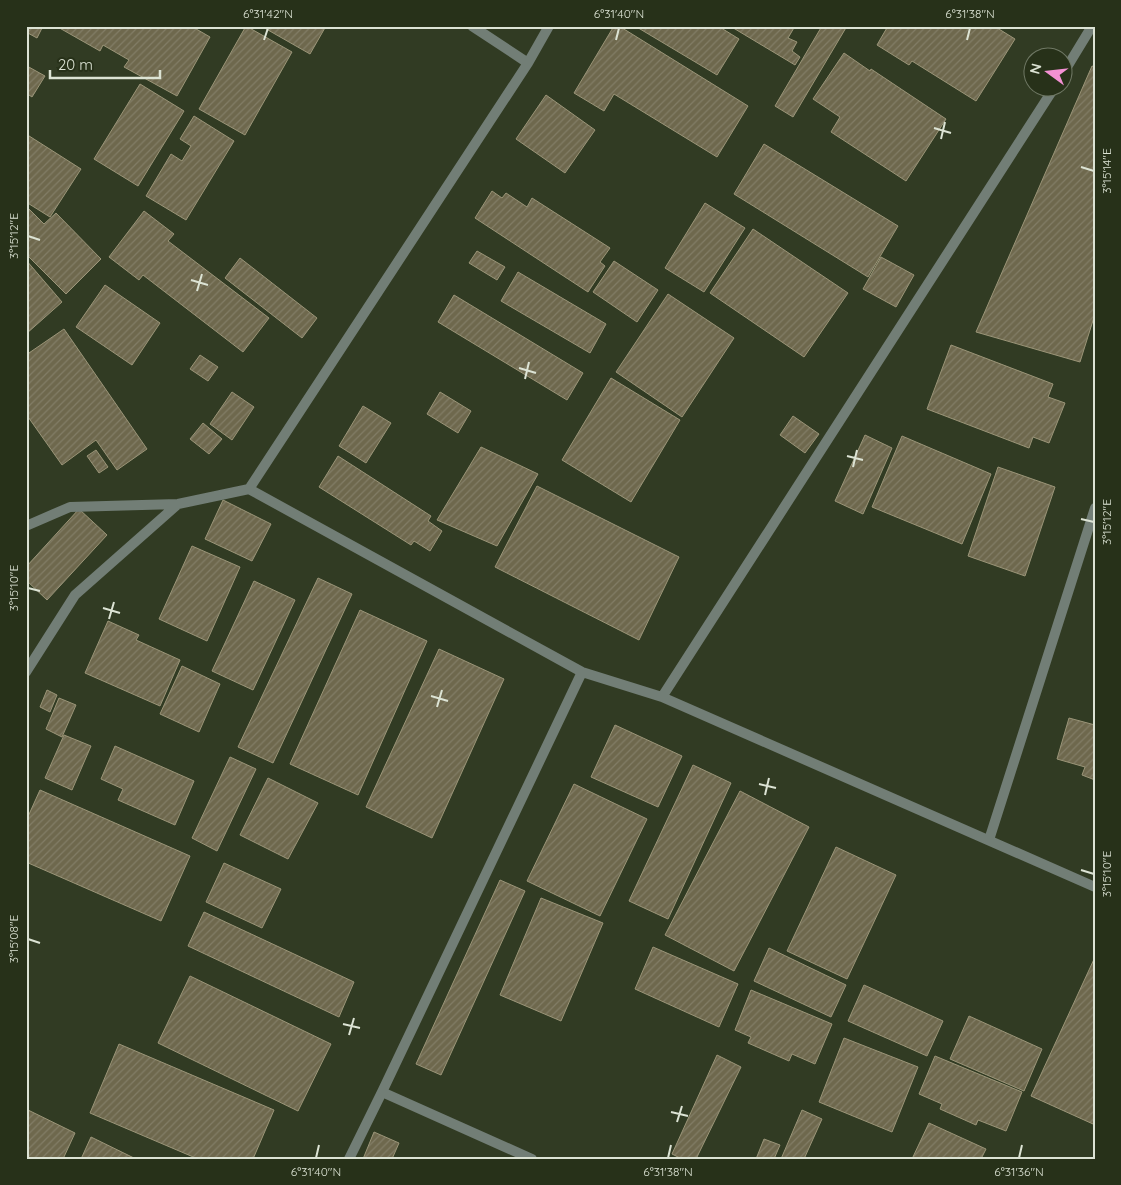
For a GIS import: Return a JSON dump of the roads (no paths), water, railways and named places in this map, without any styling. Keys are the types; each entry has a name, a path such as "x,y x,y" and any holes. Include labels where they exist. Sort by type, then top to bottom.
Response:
{"street":[{"path":"472,26 528,63"},
{"path":"249,489 528,63 549,26"},
{"path":"1074,56 1092,26"},
{"path":"662,697 1048,98"},
{"path":"26,526 70,507 178,504 249,489 582,672 662,697 1095,887"},
{"path":"26,672 75,596 178,504"},
{"path":"989,840 1095,508"},
{"path":"349,1159 582,672"},
{"path":"382,1092 532,1159"}]}
